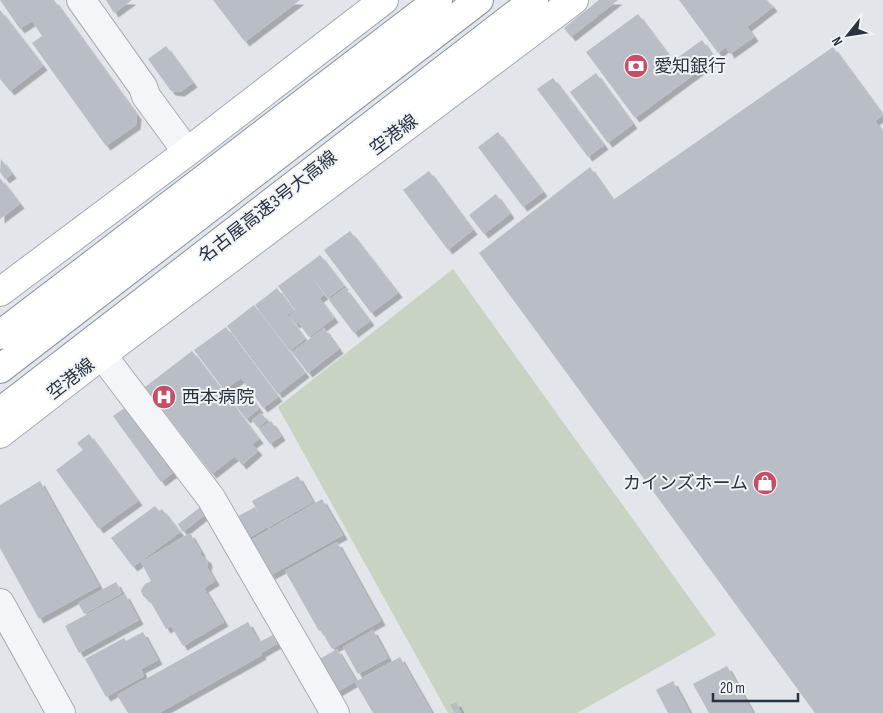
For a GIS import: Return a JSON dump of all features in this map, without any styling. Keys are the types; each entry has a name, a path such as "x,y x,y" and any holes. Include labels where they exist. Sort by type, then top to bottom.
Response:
{"main road":[{"path":"0,292 187,152 384,0"},
{"path":"0,336 438,0"},
{"path":"0,369 479,0"},
{"name":"名古屋高速3号大高線","path":"0,412 534,0"},
{"name":"空港線","path":"0,434 566,2"}],"street":[{"path":"81,0 143,88 146,96 187,152"},
{"path":"102,355 212,498 335,713"},
{"path":"0,603 61,713"}],"green space":[{"path":"453,269 716,635 577,713 448,713 278,407"}],"building":[{"path":"0,0 54,0 137,115 136,125 106,146 32,43 42,36 32,21 20,29"},
{"path":"106,0 132,0 114,13"},
{"path":"213,0 300,0 245,42"},
{"path":"599,0 618,0 571,37 564,28"},
{"path":"679,0 767,0 773,7 747,27 754,37 730,54 726,47 718,53"},
{"path":"0,10 43,66 10,91 0,79"},
{"name":"愛知銀行","path":"638,14 673,61 702,40 715,59 635,118 586,52"},
{"path":"166,46 193,83 180,92 171,91 148,59"},
{"name":"カインズホーム","path":"833,47 883,115 875,121 883,132 883,713 815,713 479,253 590,167 613,200"},
{"path":"596,73 633,124 608,143 570,92"},
{"path":"553,78 604,145 588,157 537,89"},
{"path":"498,132 543,192 523,207 478,147"},
{"path":"1,159 12,174 5,179 0,172"},
{"path":"429,171 473,230 448,250 403,190"},
{"path":"0,178 20,204 0,219"},
{"path":"496,194 510,214 484,234 469,215"},
{"path":"350,231 398,293 371,313 324,250"},
{"path":"320,255 344,286 328,298 304,267"},
{"path":"304,267 324,295 319,298 334,318 309,337 298,322 295,324 289,316 296,311 278,286"},
{"path":"277,288 294,311 287,315 305,339 290,351 255,305"},
{"path":"345,288 370,321 354,333 329,300"},
{"path":"254,305 305,373 278,394 227,326"},
{"path":"226,327 278,397 263,408 241,378 224,390 194,350"},
{"path":"324,328 339,349 308,373 292,352"},
{"path":"192,351 259,439 252,444 258,451 242,465 235,456 212,474 145,387"},
{"path":"247,392 259,409 246,419 233,402"},
{"path":"126,407 174,472 161,482 113,416"},
{"path":"261,413 267,420 258,428 252,420"},
{"path":"271,421 281,436 270,444 259,429"},
{"path":"89,434 138,501 99,529 56,470 83,450 77,443"},
{"path":"298,476 313,502 267,528 252,501"},
{"path":"40,481 99,586 39,619 0,548 0,505"},
{"path":"322,499 343,535 271,575 249,541"},
{"path":"155,506 159,511 162,509 180,532 133,567 111,538"},
{"path":"202,506 207,513 183,532 178,524"},
{"path":"255,507 266,528 247,539 235,518"},
{"path":"190,533 201,555 207,559 207,567 215,581 204,588 224,622 183,646 171,626 166,629 150,601 143,596 142,588 151,581 141,562"},
{"path":"337,542 381,621 332,649 321,630 319,631 285,571"},
{"path":"116,582 122,593 84,614 78,603"},
{"path":"125,594 139,620 79,653 65,626"},
{"path":"248,622 259,642 273,635 277,644 261,653 262,655 159,713 128,713 117,695"},
{"path":"373,630 388,658 358,674 343,647"},
{"path":"143,632 158,660 141,669 144,676 106,697 85,659 124,638 126,641"},
{"path":"337,649 356,681 337,692 318,660"},
{"path":"400,657 432,713 373,713 355,682"},
{"path":"727,666 753,713 709,713 693,684"},
{"path":"673,681 690,713 668,713 656,690"},
{"path":"456,702 462,713 455,713 450,705"}],"place":[{"name":"愛知銀行","path":"636,66"},
{"name":"西本病院","path":"164,397"},
{"name":"カインズホーム","path":"765,483"}]}
